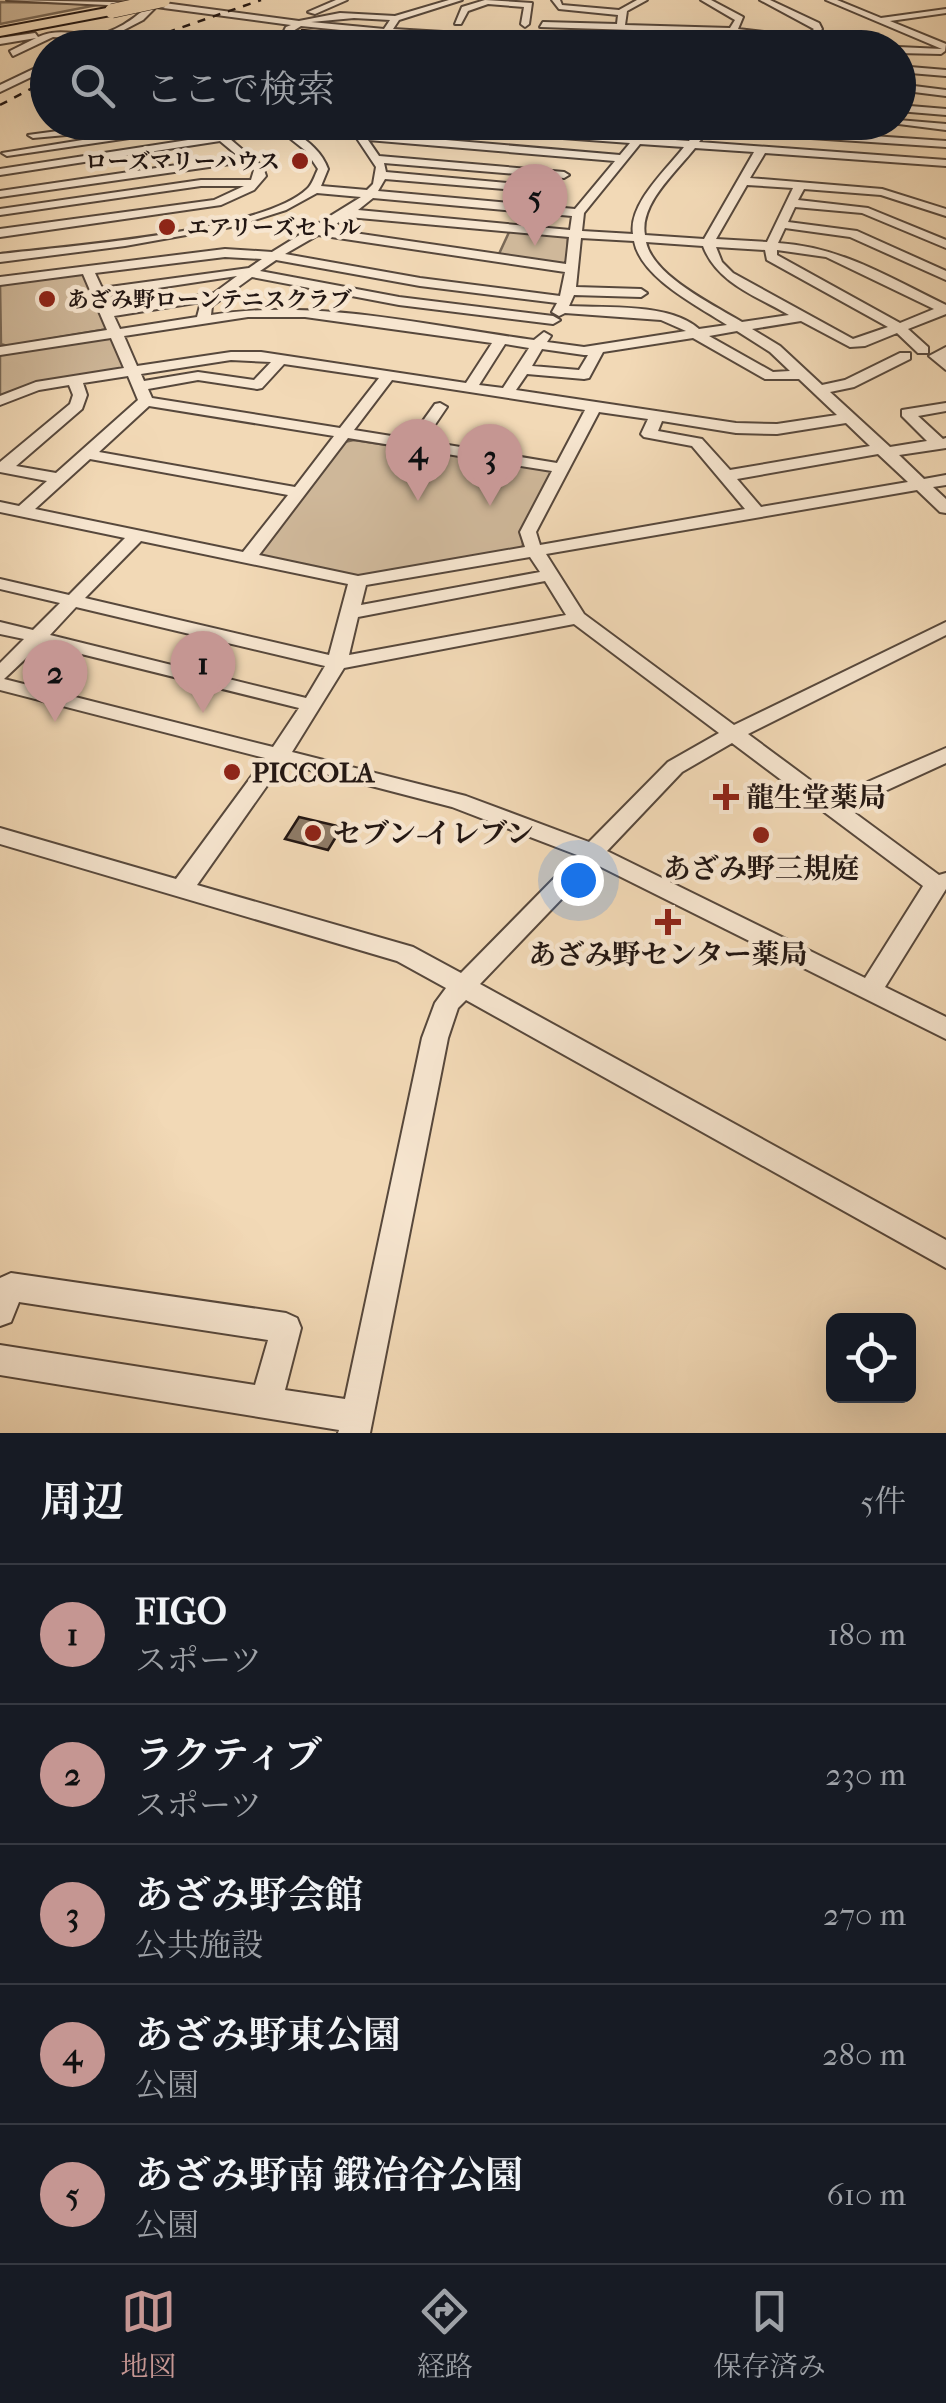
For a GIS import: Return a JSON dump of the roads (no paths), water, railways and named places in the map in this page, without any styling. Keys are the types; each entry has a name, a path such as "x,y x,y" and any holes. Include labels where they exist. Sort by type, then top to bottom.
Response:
{"highway":[{"path":"0,29 153,1"},
{"path":"107,9 153,1"}],"street":[{"path":"11,0 153,1 375,30"},
{"path":"343,0 305,12 333,16 564,21 614,30"},
{"path":"402,0 436,6"},
{"path":"387,30 396,18 458,0"},
{"path":"556,0 559,6 621,12 643,0"},
{"path":"705,0 740,20 734,30"},
{"path":"749,2 766,0 816,25 817,30"},
{"path":"830,0 902,30"},
{"path":"938,0 946,3"},
{"path":"116,30 134,21 153,1"},
{"path":"718,6 734,4"},
{"path":"912,6 946,19"},
{"path":"184,20 202,10"},
{"path":"879,20 946,11"},
{"path":"619,30 621,12"},
{"path":"289,30 299,23 333,16"},
{"path":"461,17 472,22"},
{"path":"512,24 526,19"},
{"path":"560,30 564,21"},
{"path":"882,30 897,28"},
{"path":"916,36 946,49"},
{"path":"0,41 30,37"},
{"path":"13,53 30,45"},
{"path":"916,51 946,49"},
{"path":"0,53 30,54"},
{"path":"916,71 946,73"},
{"path":"0,90 30,74"},
{"path":"916,90 946,92"},
{"path":"916,110 946,112"},
{"path":"916,124 946,127"},
{"path":"4,156 30,137"},
{"path":"4,156 101,140"},
{"path":"0,172 203,140"},
{"path":"0,233 208,205 237,196 255,183 259,169 226,140"},
{"path":"0,258 222,228 283,210 314,189 322,176 321,163 294,140"},
{"path":"203,319 206,304 372,194 382,175 378,160 364,140"},
{"path":"410,140 622,158"},
{"path":"497,147 500,140"},
{"path":"628,140 946,162"},
{"path":"695,140 644,205 638,224 642,251 670,283 775,349 946,508"},
{"path":"896,140 946,144"},
{"path":"506,393 562,305 578,213 637,141"},
{"path":"708,242 761,150"},
{"path":"536,209 583,155"},
{"path":"0,194 247,158"},
{"path":"378,160 564,175"},
{"path":"754,163 946,176"},
{"path":"382,175 550,190"},
{"path":"743,181 882,192 946,213"},
{"path":"0,212 201,183 255,183"},
{"path":"800,185 771,246 771,257 898,327 923,350"},
{"path":"314,189 578,213"},
{"path":"932,206 946,201"},
{"path":"791,203 864,210 946,244"},
{"path":"347,214 771,246 830,254 945,309"},
{"path":"780,224 853,234 946,276"},
{"path":"316,232 571,269"},
{"path":"708,242 716,263 729,276 850,343 860,343 945,309"},
{"path":"0,280 220,253 274,256 562,305 641,294"},
{"path":"86,268 138,386"},
{"path":"97,293 251,272 399,301 562,305 642,312 686,324 698,335 776,378 802,375"},
{"path":"106,312 217,296"},
{"path":"379,323 399,301"},
{"path":"0,350 203,319 291,312 538,346 596,350 801,316"},
{"path":"470,387 501,340"},
{"path":"523,369 584,375 596,350"},
{"path":"946,351 936,356 946,366"},
{"path":"22,512 86,454 138,386 231,356 280,359 657,416 739,420 777,429 847,418"},
{"path":"817,390 849,384 904,356"},
{"path":"138,386 198,376 257,385 280,359"},
{"path":"750,385 756,369"},
{"path":"247,559 389,375"},
{"path":"2,467 78,406 80,395 75,380"},
{"path":"0,401 26,389 75,380 138,386 345,433 560,468"},
{"path":"943,443 906,413 946,406"},
{"path":"414,446 440,407"},
{"path":"594,408 528,532 537,552 578,618 941,882 870,990"},
{"path":"657,416 649,434 697,442 757,513"},
{"path":"725,476 943,443"},
{"path":"86,454 298,492"},
{"path":"2,467 59,479"},
{"path":"0,507 358,581 946,480"},
{"path":"0,674 138,535"},
{"path":"350,612 552,575"},
{"path":"182,888 278,755 337,663 358,581"},
{"path":"0,584 337,663 578,618"},
{"path":"0,628 310,705"},
{"path":"0,1360 266,1402 355,1425 439,1019 464,984 590,850 675,767 734,733 946,628"},
{"path":"0,684 458,801 590,850 946,1029"},
{"path":"834,805 946,755"},
{"path":"0,836 405,954 946,1254"},
{"path":"0,1312 11,1287 286,1328 266,1402"}],"railway":[{"path":"174,30 261,0"},
{"path":"0,105 30,89"}],"place":[{"name":"ローズマリーハウス","path":"300,161"},
{"name":"エアリーズセトル","path":"167,227"},
{"name":"あざみ野南 鍛冶谷公園","path":"535,246"},
{"name":"あざみ野ローンテニスクラブ","path":"47,299"},
{"name":"あざみ野東公園","path":"418,501"},
{"name":"あざみ野会館","path":"490,506"},
{"name":"FIGO","path":"203,713"},
{"name":"ラクティブ","path":"55,722"},
{"name":"PICCOLA","path":"232,772"},
{"name":"龍生堂薬局","path":"726,797"},
{"name":"セブン-イレブン","path":"313,833"},
{"name":"あざみ野三規庭","path":"761,835"},
{"name":"あざみ野センター薬局","path":"668,922"}]}
